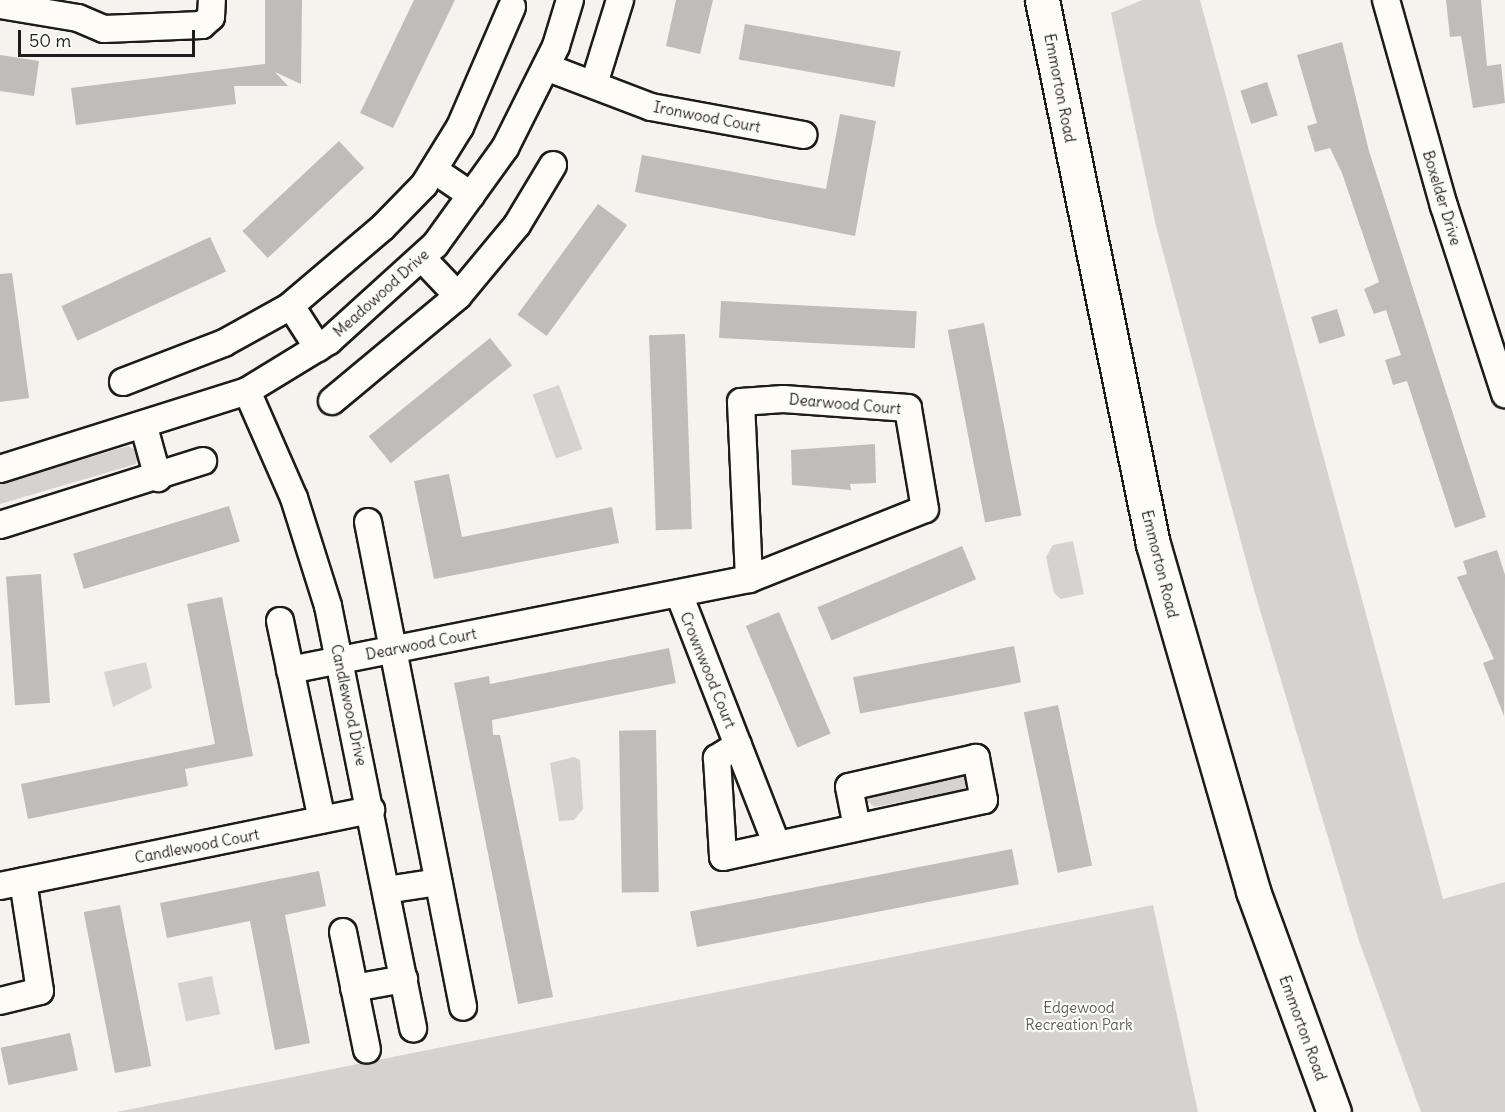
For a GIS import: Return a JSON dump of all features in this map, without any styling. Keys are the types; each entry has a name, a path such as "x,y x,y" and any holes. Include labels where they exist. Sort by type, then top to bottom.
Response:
{"main road":[{"name":"Emmorton Road","path":"1042,0 1159,565 1253,891 1334,1112"}],"street":[{"path":"0,5 80,9 104,29 202,26 211,17 212,0"},
{"name":"Meadowood Drive","path":"0,469 144,427 247,391 318,348 422,258 471,195 505,148 546,67 570,0"},
{"path":"594,84 620,0"},
{"name":"Boxelder Drive","path":"1386,0 1444,206 1505,394"},
{"path":"123,382 224,343 291,306 383,227 434,170 469,109 512,7"},
{"name":"Ironwood Court","path":"546,67 651,107 803,135"},
{"path":"332,401 458,296 517,225 553,165"},
{"path":"434,170 471,195"},
{"path":"422,258 458,296"},
{"path":"291,306 318,348"},
{"name":"Candlewood Drive","path":"247,391 294,498 340,660 413,1029"},
{"name":"Dearwood Court","path":"290,670 749,579 925,509 908,408 783,399 741,402 749,579"},
{"path":"144,427 158,478"},
{"path":"0,525 158,478 203,461"},
{"path":"368,522 463,1007"},
{"name":"Crownwood Court","path":"679,594 776,843"},
{"path":"280,621 322,820"},
{"name":"Crownwood Court","path":"738,745 717,758 723,856 984,800 976,758 849,788 856,827"},
{"name":"Candlewood Court","path":"0,1001 40,991 11,883 371,810"},
{"path":"386,890 438,882"},
{"path":"343,932 367,1050"},
{"path":"354,988 404,979"}],"green space":[{"path":"1142,0 1200,0 1443,899 1505,882 1505,1112 1421,1112 1359,941 1254,590 1156,226 1111,13"},
{"path":"559,385 582,449 556,458 533,395"},
{"path":"128,446 139,452 136,464 0,504 0,484"},
{"path":"1073,541 1084,594 1061,599 1054,593 1046,557 1053,545"},
{"path":"146,662 152,688 113,707 104,672"},
{"path":"574,757 580,760 583,809 574,820 559,821 550,763"},
{"path":"960,774 968,781 965,789 875,807 867,801 866,795"},
{"name":"Edgewood Recreation Park","path":"1153,905 1198,1112 117,1112"},
{"path":"212,976 220,1014 186,1021 178,983"}],"building":[{"path":"265,0 302,0 301,84 275,72 288,86 234,86 236,104 76,125 71,88 265,64"},
{"path":"414,0 455,0 393,128 360,113"},
{"path":"676,0 713,0 700,54 666,46"},
{"path":"1446,0 1481,0 1487,66 1501,64 1505,103 1473,108 1461,36 1450,37"},
{"path":"745,24 901,51 894,87 739,59"},
{"path":"1342,42 1369,151 1486,517 1455,528 1407,381 1393,385 1385,360 1401,355 1386,310 1374,314 1364,289 1379,282 1342,173 1330,148 1315,152 1307,126 1317,123 1297,55"},
{"path":"0,55 39,61 34,96 0,91"},
{"path":"1267,82 1278,115 1251,124 1240,91"},
{"path":"840,114 876,121 855,236 635,192 642,155 826,189"},
{"path":"339,141 364,168 268,258 242,231"},
{"path":"598,204 627,225 547,336 517,315"},
{"path":"210,237 226,271 77,341 61,306"},
{"path":"12,273 29,398 0,402 0,274"},
{"path":"721,301 917,311 915,348 719,338"},
{"path":"1337,309 1345,336 1319,344 1311,317"},
{"path":"984,323 1021,515 985,522 948,330"},
{"path":"685,334 692,529 656,530 649,335"},
{"path":"490,338 512,365 391,463 369,436"},
{"path":"875,444 876,483 850,484 851,490 792,485 791,450"},
{"path":"449,474 462,537 612,507 619,543 434,579 414,481"},
{"path":"229,506 240,541 84,589 73,554"},
{"path":"962,546 976,579 832,640 817,607"},
{"path":"1497,550 1505,575 1504,716 1483,663 1494,659 1457,577 1467,574 1463,561"},
{"path":"41,574 50,703 15,705 6,576"},
{"path":"222,597 253,756 185,769 188,786 28,819 21,784 215,744 187,604"},
{"path":"779,612 831,734 797,748 746,626"},
{"path":"1014,646 1021,682 860,714 853,677"},
{"path":"669,648 676,683 492,720 493,735 500,735 553,997 518,1004 454,683 489,676 490,684"},
{"path":"1058,705 1092,865 1058,873 1024,712"},
{"path":"656,730 659,892 622,893 619,731"},
{"path":"1012,849 1019,884 697,947 690,912"},
{"path":"319,871 326,906 285,915 310,1043 275,1050 250,921 167,938 160,903"},
{"path":"120,905 151,1066 115,1073 84,912"},
{"path":"70,1033 78,1070 8,1085 1,1048"}]}
